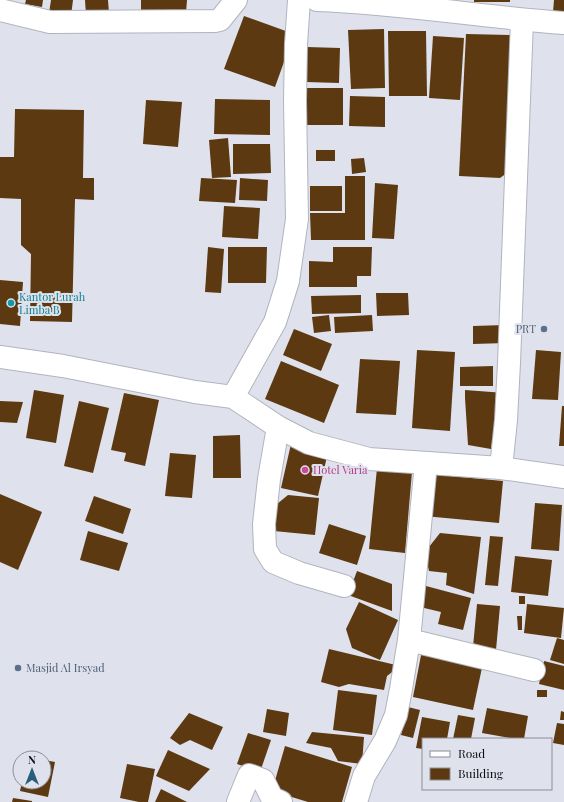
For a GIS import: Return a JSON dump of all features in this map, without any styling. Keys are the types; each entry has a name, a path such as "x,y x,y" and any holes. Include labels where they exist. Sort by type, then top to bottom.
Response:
{"street":[{"path":"0,10 50,22 215,21 220,20 236,0"},
{"path":"233,397 275,322 288,281 297,219 295,101 296,44 299,0"},
{"path":"317,0 356,2 522,20 564,23"},
{"path":"501,468 506,420 509,362 522,20"},
{"path":"0,357 63,366 195,392 233,397 278,427 309,443 369,459 501,468 564,478"},
{"path":"278,427 269,479 264,524 265,549 273,562 299,573 344,586"},
{"path":"356,802 364,776 385,741 396,715 409,640 426,464"},
{"path":"409,640 534,670"},
{"path":"238,802 249,775 263,780 272,798 281,802"}],"building":[{"path":"26,0 43,0 42,7 25,4"},
{"path":"51,0 73,0 71,16 49,13"},
{"path":"85,0 108,0 109,13 86,15"},
{"path":"141,0 187,0 186,13 141,10"},
{"path":"474,0 510,0 510,2 474,2"},
{"path":"554,0 564,0 564,13 553,12"},
{"path":"244,16 294,34 275,87 224,69"},
{"path":"384,29 385,88 351,89 348,30"},
{"path":"388,31 426,31 427,96 389,96"},
{"path":"466,34 513,35 511,170 500,178 459,176"},
{"path":"433,36 464,38 460,100 429,98"},
{"path":"307,47 340,48 339,83 306,82"},
{"path":"304,88 343,88 343,125 304,125"},
{"path":"350,96 385,97 385,127 349,126"},
{"path":"215,99 270,100 270,135 214,134"},
{"path":"146,100 182,102 178,147 143,144"},
{"path":"15,109 84,110 83,178 94,178 94,200 75,199 72,322 30,321 31,254 21,245 21,199 0,198 0,157 14,157"},
{"path":"228,138 231,177 212,178 209,140"},
{"path":"233,144 270,144 271,173 233,174"},
{"path":"316,150 335,150 335,161 316,161"},
{"path":"364,158 366,172 352,174 351,159"},
{"path":"345,176 365,176 365,240 311,240 310,213 345,213"},
{"path":"201,178 237,180 235,203 199,201"},
{"path":"240,178 268,180 267,201 239,200"},
{"path":"375,183 398,185 394,239 372,238"},
{"path":"310,186 342,186 342,211 310,211"},
{"path":"224,206 260,208 258,239 222,237"},
{"path":"208,247 224,249 221,293 205,292"},
{"path":"228,247 267,247 266,283 228,283"},
{"path":"333,247 372,247 371,276 357,276 357,287 309,287 309,261 333,262"},
{"name":"Kantor Lurah Limba B","path":"0,280 23,282 20,326 0,324"},
{"path":"376,293 408,293 409,315 377,316"},
{"path":"361,295 361,313 312,314 311,296"},
{"path":"329,315 331,331 314,333 312,317"},
{"path":"372,315 373,331 335,333 334,317"},
{"path":"505,325 506,343 473,344 473,326"},
{"path":"294,329 332,344 321,371 283,355"},
{"path":"417,350 455,352 450,431 412,428"},
{"path":"536,350 561,352 558,400 532,399"},
{"path":"360,359 400,361 396,415 356,413"},
{"path":"281,361 339,385 324,423 265,399"},
{"path":"493,366 493,386 460,386 460,367"},
{"path":"34,390 64,395 56,443 26,438"},
{"path":"465,390 505,393 501,442 492,442 491,449 468,445"},
{"path":"124,393 159,400 145,466 124,461 126,453 111,450"},
{"path":"0,401 23,402 17,423 0,422"},
{"path":"79,401 109,408 93,473 64,466"},
{"path":"562,406 564,406 564,446 559,446"},
{"path":"240,435 241,478 213,478 213,436"},
{"name":"Hotel Varia","path":"291,444 328,452 318,496 281,488"},
{"path":"170,453 196,455 192,498 165,496"},
{"path":"377,468 412,472 405,553 369,549"},
{"path":"429,474 503,481 499,523 424,516"},
{"path":"0,494 42,512 18,570 0,562"},
{"path":"288,495 319,498 315,535 274,531 277,504"},
{"path":"94,496 131,509 123,534 85,521"},
{"path":"535,503 562,505 559,551 531,549"},
{"path":"329,524 366,536 357,565 319,553"},
{"path":"88,531 128,543 119,571 80,560"},
{"path":"440,533 481,537 474,594 446,585 447,573 429,571 425,552"},
{"path":"490,536 503,537 498,586 485,585"},
{"path":"515,556 552,560 548,596 511,592"},
{"path":"357,571 392,584 392,611 348,595"},
{"path":"426,586 471,598 463,630 438,624 441,612 420,607"},
{"path":"519,596 525,596 525,604 519,604"},
{"path":"359,602 398,620 380,660 352,648 346,629"},
{"path":"477,604 500,606 496,650 473,647"},
{"path":"527,604 564,608 561,638 524,633"},
{"path":"517,616 522,616 522,630 518,630"},
{"path":"557,638 564,640 564,664 550,660"},
{"path":"329,649 400,666 387,676 384,690 349,684 339,687 321,682"},
{"path":"422,650 483,663 473,710 413,697"},
{"path":"544,661 564,666 564,690 539,684"},
{"path":"338,690 377,695 372,735 333,730"},
{"path":"537,690 547,690 547,697 537,697"},
{"path":"408,707 420,710 413,738 401,735"},
{"path":"487,708 528,716 524,738 510,738 482,733"},
{"path":"267,709 289,713 286,736 263,732"},
{"path":"561,711 564,712 564,720 560,720"},
{"path":"189,713 223,727 212,750 190,740 180,745 170,738"},
{"path":"458,715 475,718 471,738 453,738"},
{"path":"422,717 450,722 447,738 422,738 422,749 416,748"},
{"path":"557,723 564,724 564,745 553,743"},
{"path":"312,732 364,737 362,764 338,761 331,748 306,743"},
{"path":"248,733 271,740 260,772 237,764"},
{"path":"285,746 352,767 342,802 308,802 272,791"},
{"path":"168,750 210,769 189,791 156,776"},
{"path":"52,761 55,762 52,777"},
{"path":"127,764 155,769 148,802 139,802 120,798"},
{"path":"161,789 187,802 155,802"},
{"path":"20,790 49,790 48,797"},
{"path":"13,798 32,801 32,802 12,802"}],"place":[{"name":"Kantor Lurah Limba B","path":"11,303"},
{"name":"PRT","path":"544,329"},
{"name":"Hotel Varia","path":"305,470"},
{"name":"Masjid Al Irsyad","path":"18,668"}]}
